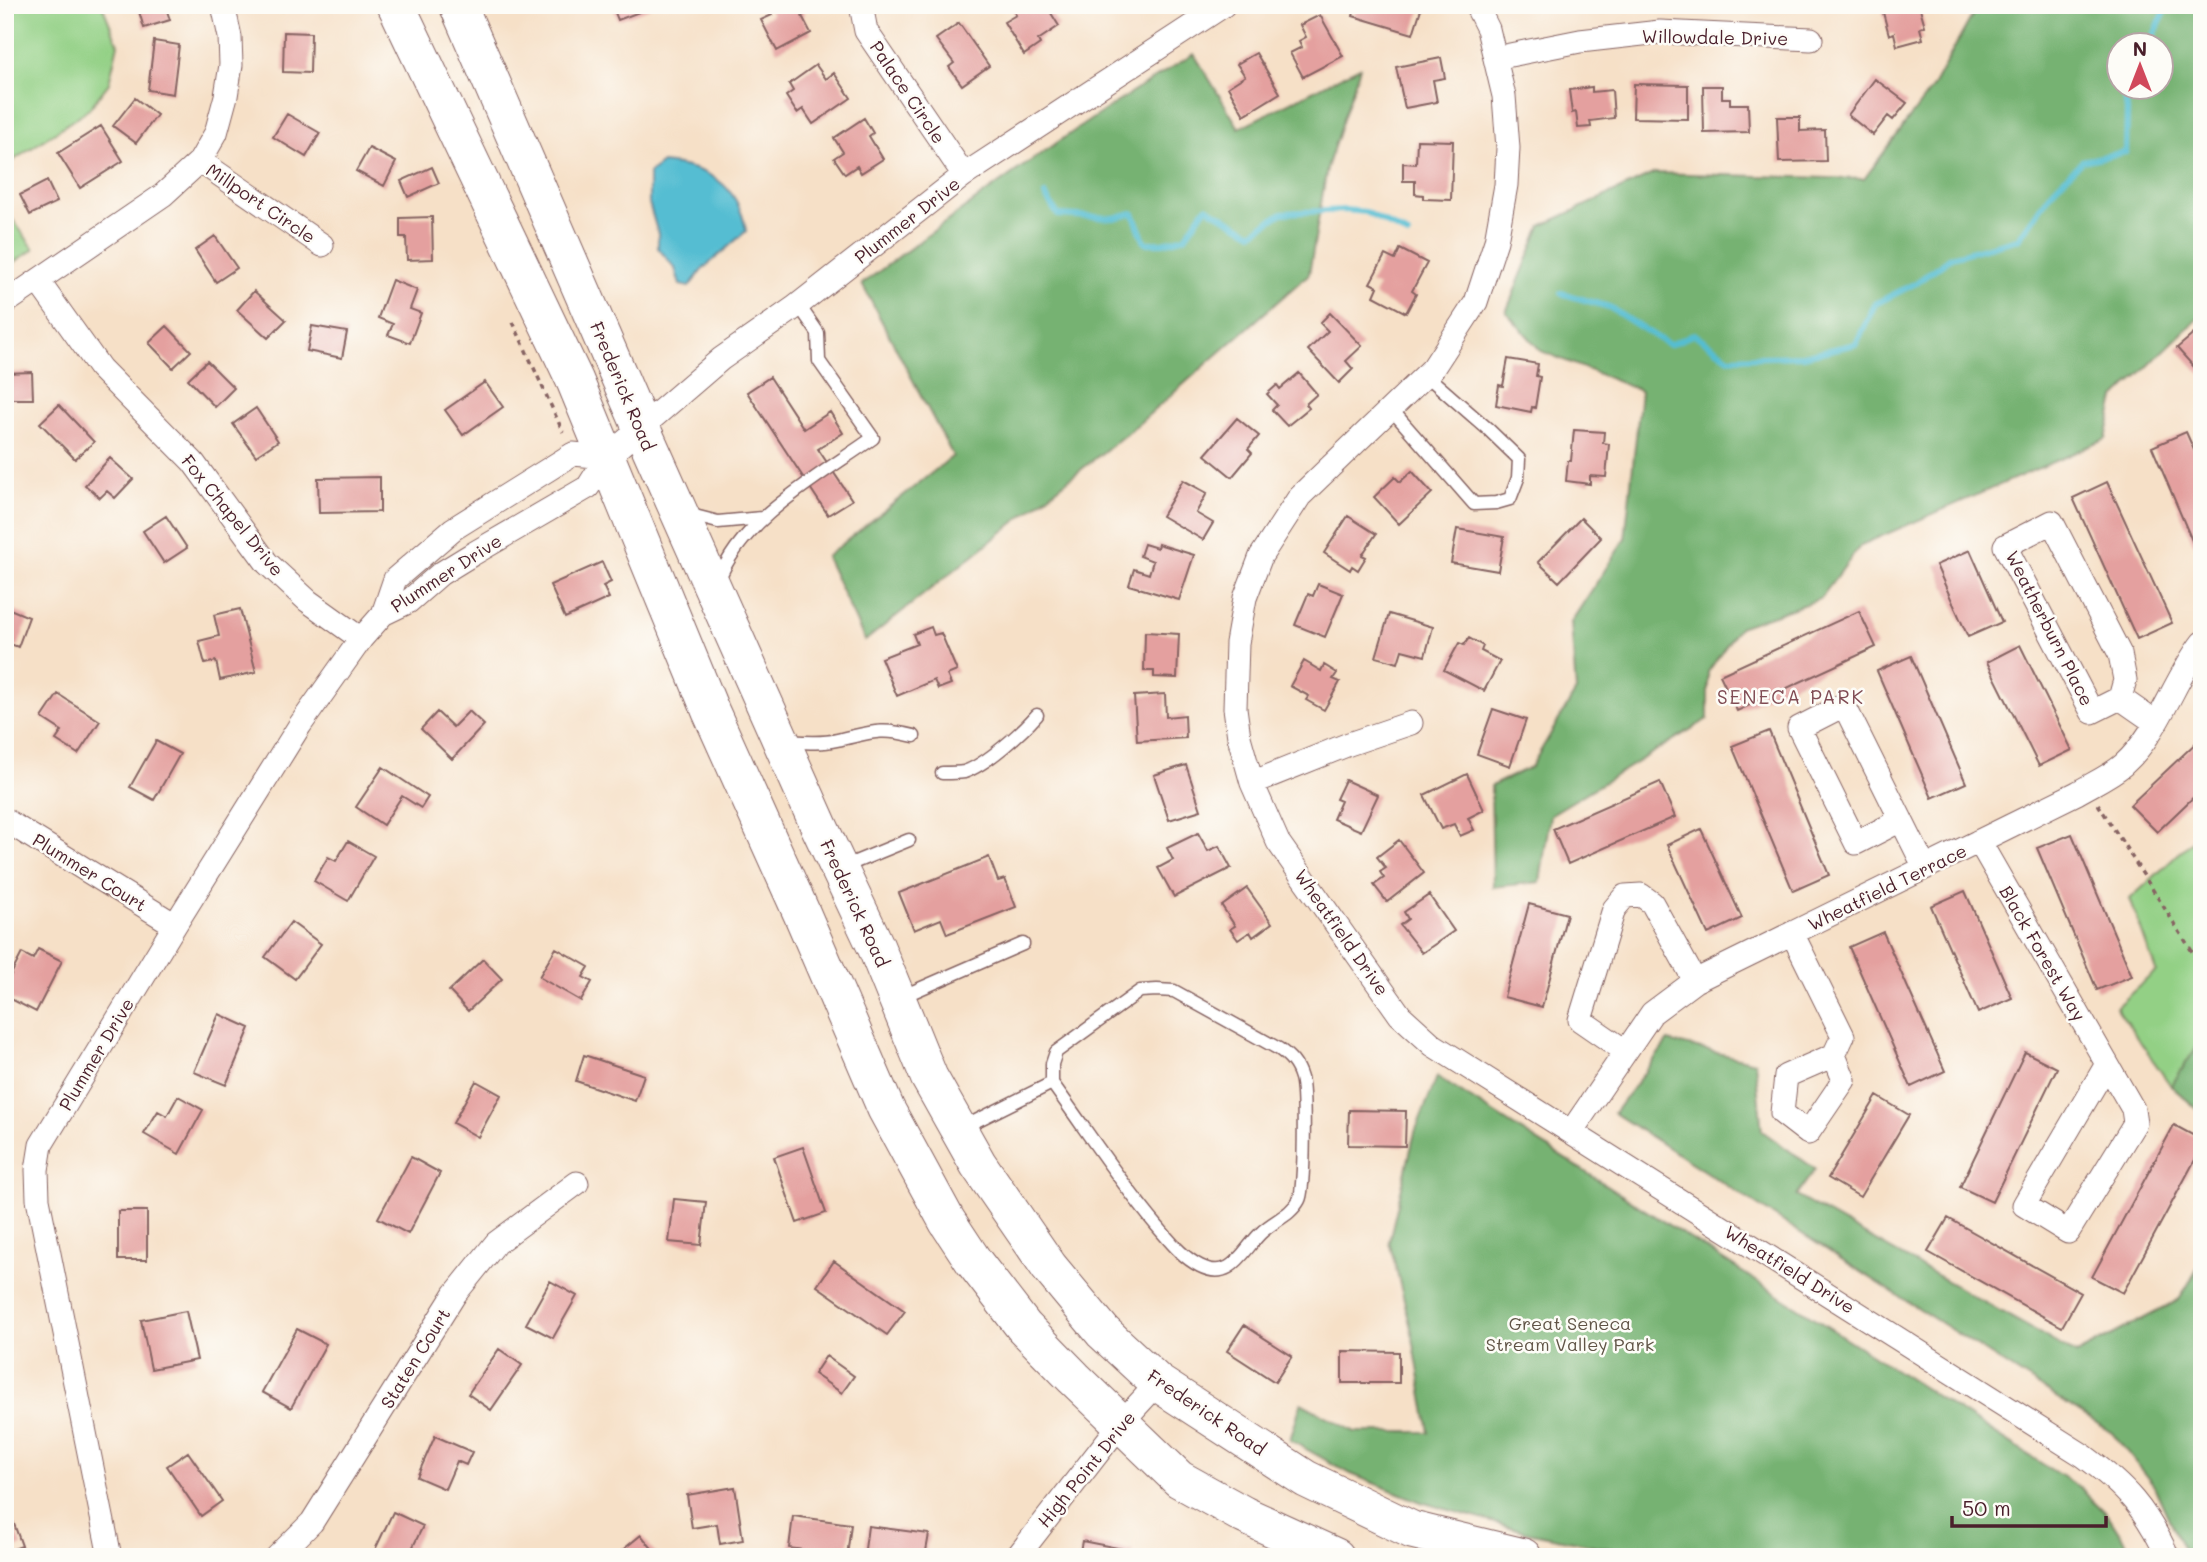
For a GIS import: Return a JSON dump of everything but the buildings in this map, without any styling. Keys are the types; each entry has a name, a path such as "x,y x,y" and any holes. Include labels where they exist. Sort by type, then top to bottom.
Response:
{"main road":[{"path":"396,5 575,381 711,712 886,1109 926,1186 974,1262 1024,1327 1179,1479 1244,1514 1336,1557"},
{"name":"Frederick Road","path":"458,5 641,428 876,947 929,1077 978,1164 1049,1267 1103,1332 1158,1383 1306,1479 1412,1530 1524,1557"}],"street":[{"path":"5,303 163,195 200,161 216,132 231,65 230,37 223,5"},
{"name":"Palace Circle","path":"861,5 866,32 964,176"},
{"name":"Plummer Drive","path":"383,614 408,602 440,574 588,487 607,457 721,359 798,304 964,176 1224,5"},
{"name":"Wheatfield Drive","path":"1476,5 1488,29 1504,96 1508,148 1506,185 1496,241 1476,302 1433,368 1300,496 1261,556 1245,598 1237,643 1235,708 1239,737 1252,783 1278,842 1400,1015 1433,1045 2084,1456 2115,1478 2139,1504 2168,1557"},
{"name":"Willowdale Drive","path":"1495,58 1580,41 1660,33 1811,39"},
{"name":"Millport Circle","path":"200,161 322,245"},
{"name":"Fox Chapel Drive","path":"38,281 100,368 194,461 267,563 308,601 361,639"},
{"name":"Plummer Drive","path":"110,1557 38,1199 37,1170 41,1145 300,725 361,639 383,614 395,579 453,529 573,454 607,457"},
{"name":"Weatherburn Place","path":"2052,522 2120,654 2125,681 2120,698 2092,712 2006,546 2052,522"},
{"name":"Wheatfield Terrace","path":"1571,1132 1653,1013 1695,981 2088,787 2123,765 2156,723 2177,681 2202,643"},
{"name":"Weatherburn Place","path":"2120,698 2156,723"},
{"path":"1901,820 1856,843 1799,728 1843,705 1901,820 1925,868"},
{"path":"1252,783 1349,744 1411,723"},
{"name":"Plummer Court","path":"5,820 175,925"},
{"name":"Black Forest Way","path":"1979,841 2133,1109 2135,1123 2068,1232 2024,1205 2107,1065"},
{"path":"1625,1051 1580,1020 1614,909 1625,896 1641,895 1653,903 1695,981"},
{"path":"1792,933 1843,1036 1834,1055"},
{"name":"Staten Court","path":"277,1557 312,1522 455,1294 496,1243 577,1183"},
{"name":"High Point Drive","path":"1017,1557 1122,1422 1158,1383"}],"lane":[{"path":"714,592 723,566 743,536 762,518 873,439 819,361 818,333 798,304"},
{"path":"1391,409 1474,504 1510,499 1518,478 1519,459 1426,375"},
{"path":"678,510 718,522 762,518"},
{"path":"942,773 964,772 978,764 1020,733 1037,715"},
{"path":"781,740 815,742 890,730 914,736"},
{"path":"839,868 909,840"},
{"path":"897,998 1023,944"},
{"path":"1140,991 1174,991 1279,1049 1292,1059 1302,1081 1301,1198 1291,1211 1261,1232 1238,1262 1220,1270 1201,1267 1178,1251 1136,1202 1052,1083 1052,1064 1056,1052 1140,991"},
{"path":"959,1129 1052,1083"}],"path":[{"path":"2088,787 2195,956 2202,957"}],"green space":[{"path":"5,5 102,5 118,44 109,83 89,109 5,166"},
{"path":"1969,5 2202,5 2202,314 2115,398 2106,439 1861,545 1820,599 1739,627 1708,672 1708,719 1550,815 1540,882 1493,887 1491,786 1531,767 1576,691 1571,622 1625,539 1641,391 1541,351 1506,312 1541,226 1655,173 1864,179 1932,88 1972,16"},
{"path":"1194,54 1239,128 1360,67 1327,168 1309,274 1136,426 865,641 826,557 953,456 862,284 1067,136"},
{"path":"5,209 34,249 9,266 5,261"},
{"path":"2202,832 2202,1039 2171,1086 2116,1007 2156,971 2130,899"},
{"path":"2202,1039 2202,1113 2171,1086"},
{"path":"1668,1041 1755,1062 1762,1131 1815,1169 1796,1196 2076,1354 2179,1300 2202,1261 2202,1557 2186,1557 2154,1486 2112,1433 1614,1113"},
{"name":"Great Seneca Stream Valley Park","path":"1437,1077 2080,1488 2110,1518 2135,1557 1651,1557 1527,1532 1421,1502 1351,1474 1290,1440 1301,1403 1355,1432 1429,1432 1412,1332 1389,1241 1415,1132"}],"water":[{"path":"662,163 693,169 718,180 736,201 746,231 702,270 689,287 680,285 675,268 658,248 658,234 649,203 649,173"}],"waterway":[{"path":"2155,32 2168,5"},
{"path":"1561,293 1609,307 1669,345 1694,334 1729,358 1803,356 1856,344 1875,304 1916,283 1951,257 2018,239 2054,189 2082,161 2126,152 2126,102"},
{"path":"1045,195 1058,215 1114,218 1133,213 1145,243 1163,243 1185,237 1206,207 1252,233 1282,213 1345,210 1366,212 1408,235"}],"district":[{"name":"SENECA PARK","path":"1791,696"}]}
